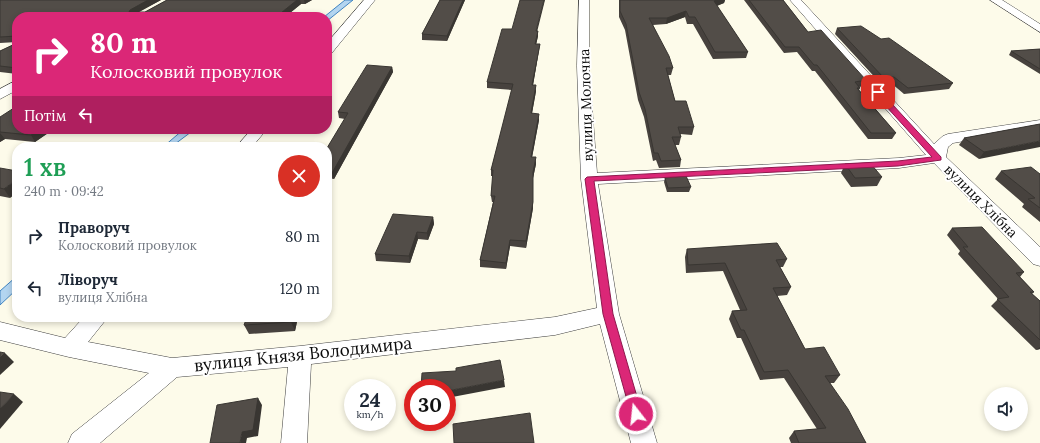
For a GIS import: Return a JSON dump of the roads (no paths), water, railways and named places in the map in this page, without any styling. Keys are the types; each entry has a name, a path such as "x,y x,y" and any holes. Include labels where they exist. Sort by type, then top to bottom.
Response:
{"street":[{"path":"332,45 370,0"},
{"name":"вулиця Молочна","path":"584,0 583,66 590,179 608,314 644,443"},
{"name":"вулиця Хлібна","path":"795,0 938,158 1040,259"},
{"path":"995,0 1040,29"},
{"path":"0,95 12,87"},
{"path":"590,179 898,163 938,158 941,145 948,140 1040,124"},
{"path":"248,142 256,134"},
{"name":"вулиця Князя Володимира","path":"0,331 69,348 172,368 300,356 555,326 608,314"},
{"path":"69,348 92,322"},
{"path":"294,443 300,356"},
{"path":"82,443 172,368"}],"water":[{"path":"345,0 353,0 332,17 332,12 330,12"},
{"path":"178,134 188,134 178,142 169,142"},
{"path":"12,280 12,294 0,305 0,291"}]}
